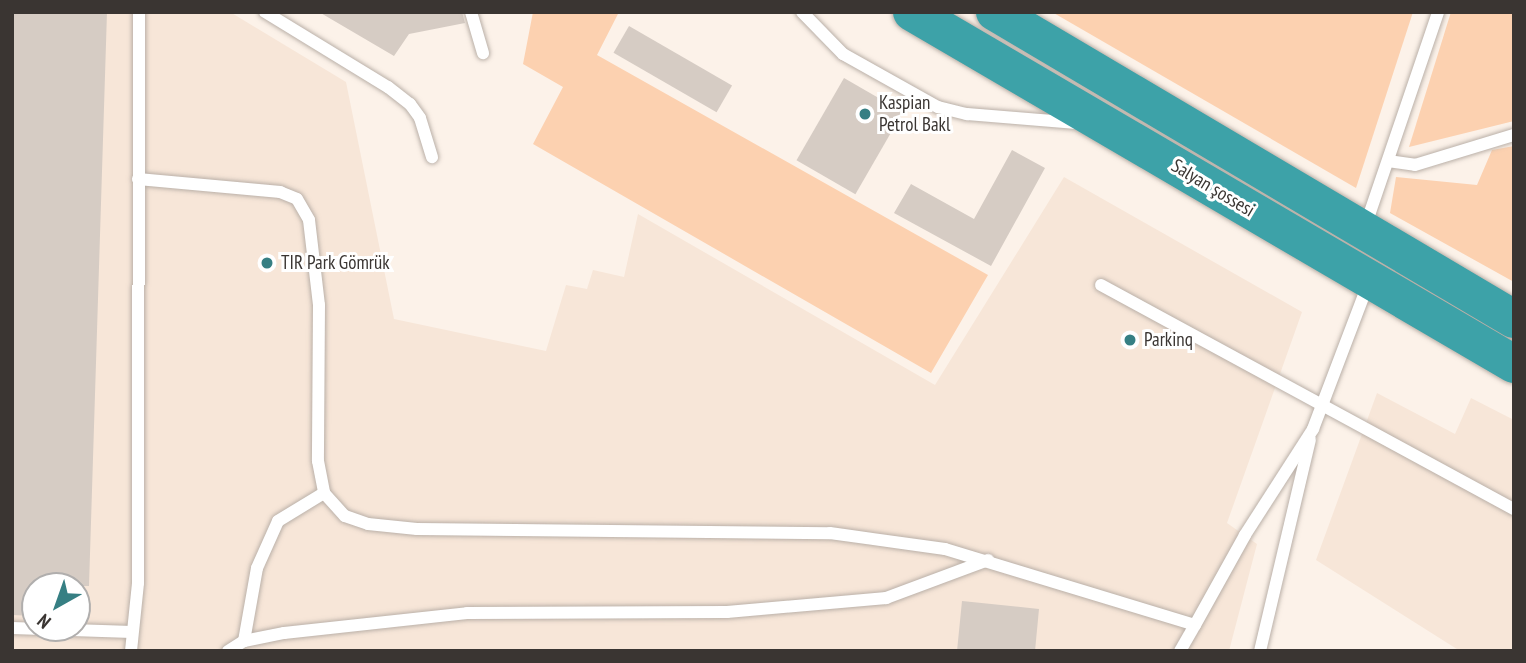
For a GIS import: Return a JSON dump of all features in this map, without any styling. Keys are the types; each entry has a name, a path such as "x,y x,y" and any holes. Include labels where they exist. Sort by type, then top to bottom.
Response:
{"highway":[{"name":"Salyan şossesi","path":"912,12 1514,364"},
{"name":"Salyan şossesi","path":"995,12 1514,319"}],"lane":[{"path":"131,651 138,583 139,12"},
{"path":"265,12 388,87 410,104 420,118 432,157"},
{"path":"471,12 483,53"},
{"path":"802,12 843,54 938,107 967,114 1107,125"},
{"path":"1364,231 1438,12"},
{"path":"1388,161 1415,165 1514,135"},
{"path":"138,179 280,192 297,199 309,220 320,305 318,461 324,493 345,516 368,524 416,529 830,533 944,549 989,560 1195,625"},
{"path":"1260,651 1313,429 1369,281"},
{"path":"1101,285 1514,509"},
{"path":"1180,651 1245,535 1313,429"},
{"path":"244,641 257,568 278,521 324,493"},
{"path":"228,651 244,641 284,633 467,613 727,612 886,598 989,560"},
{"path":"12,628 132,632"}],"shaded area":[{"path":"12,12 230,12 346,82 394,319 546,351 566,285 587,289 593,270 624,277 638,214 935,385 1064,177 1302,312 1227,523 1257,544 1229,651 12,651"},
{"path":"533,12 619,12 597,55 988,275 931,373 533,144 563,87 523,64"},
{"path":"1052,12 1413,12 1356,188"},
{"path":"1451,12 1514,12 1514,121 1409,147"},
{"path":"1514,146 1514,282 1390,213 1396,177 1477,185 1492,150"},
{"path":"1377,393 1455,434 1471,398 1514,420 1514,651 1460,651 1316,560"}],"building":[{"path":"12,12 107,12 89,572 21,572 21,615 12,615"},
{"path":"319,12 462,12 465,23 409,34 394,56"},
{"path":"629,26 732,86 717,112 614,53"},
{"path":"844,78 903,112 855,194 796,160"},
{"path":"1012,150 1045,168 991,266 894,213 911,184 974,219"},
{"path":"962,601 1039,609 1035,651 957,651"}],"place":[{"name":"Kaspian Petrol Bakl","path":"865,114"},
{"name":"TIR Park Gömrük","path":"267,263"},
{"name":"Parkinq","path":"1130,340"}]}
